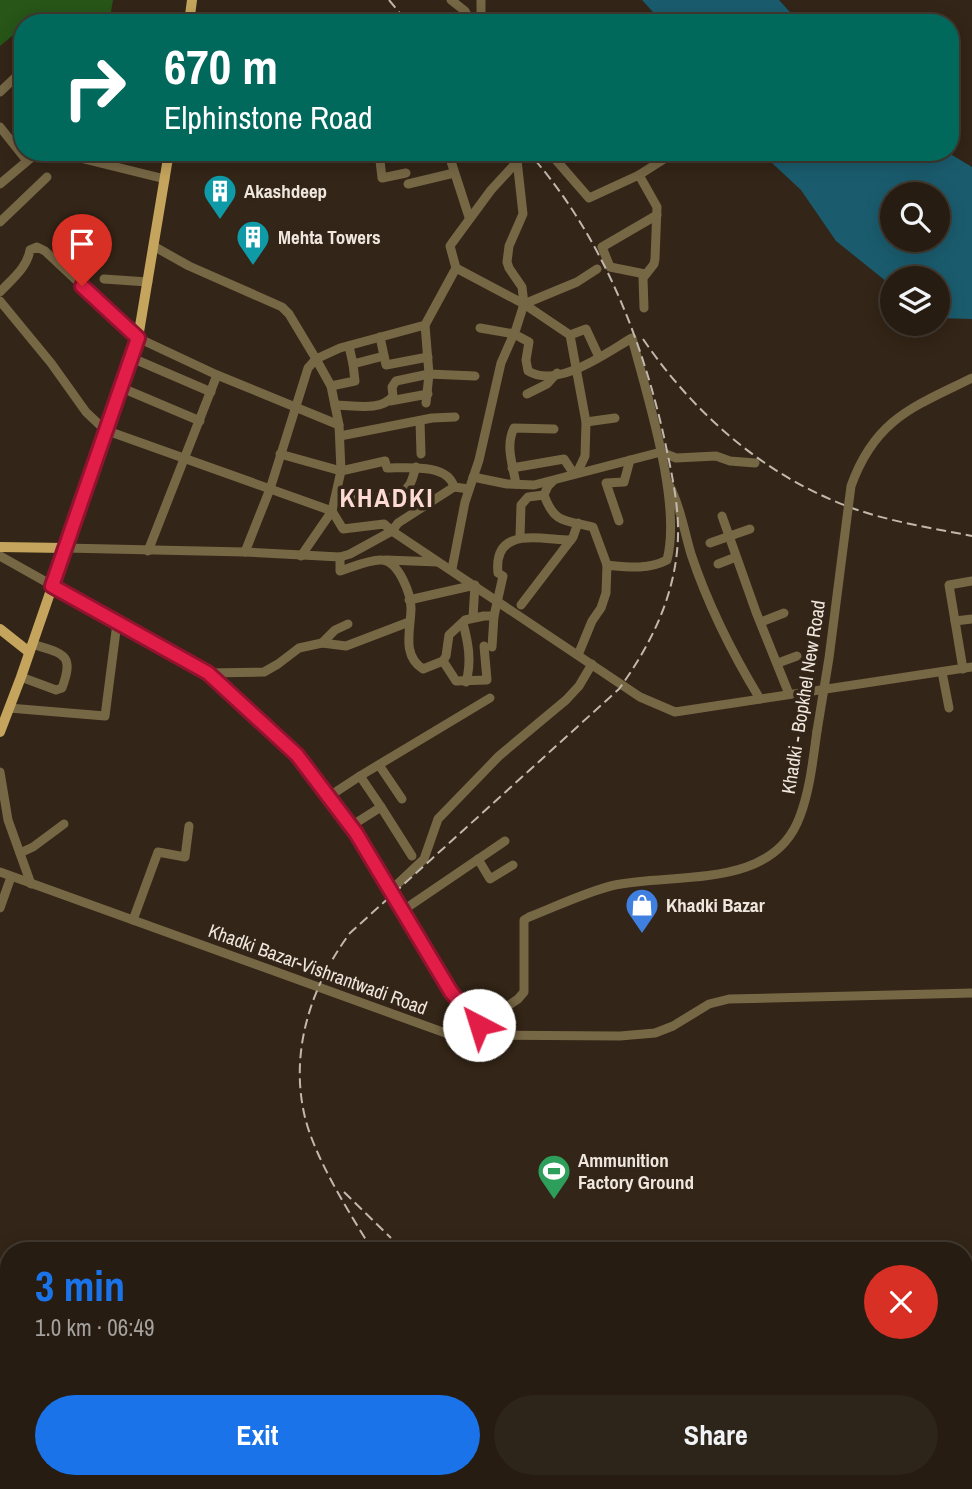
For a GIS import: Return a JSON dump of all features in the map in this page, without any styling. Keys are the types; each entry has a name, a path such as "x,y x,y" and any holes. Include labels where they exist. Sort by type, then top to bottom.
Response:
{"main road":[{"path":"0,732 138,338 168,161"},
{"path":"0,547 65,548"},
{"path":"0,629 31,648"}],"street":[{"path":"451,0 467,14"},
{"path":"0,92 14,79"},
{"path":"0,127 14,145"},
{"path":"0,184 27,161"},
{"path":"91,161 165,179"},
{"path":"380,161 383,178 406,173"},
{"path":"451,161 469,218"},
{"path":"335,405 375,406 390,401 427,398 429,374 425,325 456,268 450,246 469,218 516,161"},
{"path":"452,569 501,363 524,304 522,287 507,261 509,246 523,214 517,161"},
{"path":"557,161 589,198 660,161"},
{"path":"408,184 454,173"},
{"path":"639,174 656,202 657,215 654,264 645,274 642,283 644,308"},
{"path":"0,222 47,177"},
{"path":"645,274 610,267 603,247 657,215"},
{"path":"0,292 23,268 29,259 30,250 37,247 45,251 138,338 217,375 339,425"},
{"path":"155,247 189,266 282,307 289,314 331,386 339,425 341,471 332,511 301,556"},
{"path":"456,268 524,304 570,334 586,422 587,443 585,456 576,474"},
{"path":"524,304 577,282 597,269"},
{"path":"104,279 148,282"},
{"path":"0,301 51,363 86,412 105,430 332,511 343,529 384,524 640,696 675,712 970,668 960,648 949,585 972,581"},
{"path":"245,552 270,489 308,369 316,359 349,346 425,325"},
{"path":"480,328 514,334 529,342 526,360 528,371 536,376 576,371 632,338 661,452 671,537 667,560 644,566 607,565"},
{"path":"570,334 586,328 599,357"},
{"path":"380,337 386,365 428,357"},
{"path":"331,386 355,381 349,346"},
{"path":"353,363 384,356"},
{"path":"132,358 211,392"},
{"path":"527,394 547,384 556,373"},
{"path":"390,401 393,396 392,387 396,382 429,374 475,376"},
{"path":"148,551 217,375"},
{"name":"Khadki - Bopkhel New Road","path":"479,1025 524,992 524,920 528,917 614,885 731,872 763,860 776,851 793,832 800,818 817,732 851,486 859,463 874,439 903,413 972,378"},
{"path":"122,387 200,421"},
{"path":"340,436 455,417"},
{"path":"586,422 615,418"},
{"path":"420,421 421,454"},
{"path":"516,484 510,436 514,428 554,429"},
{"path":"473,477 534,485 661,452 676,458 716,456 730,461 755,463"},
{"path":"280,454 341,471 385,461 387,468 416,467 443,472 452,479 454,487"},
{"path":"512,468 564,459 576,474"},
{"path":"619,521 606,483 624,482 630,460"},
{"path":"335,499 358,497 376,500 398,495 409,486 416,467"},
{"path":"665,478 675,495 692,555 711,606 734,658 760,699"},
{"path":"555,480 544,495 549,508 561,522 593,527 607,565 606,593 578,655"},
{"path":"65,548 340,557 392,531 398,523 454,487 469,489"},
{"path":"520,537 521,505 528,497 544,495"},
{"path":"722,516 789,694"},
{"path":"521,605 571,540 578,523"},
{"path":"710,543 750,529"},
{"path":"443,661 456,681 487,680 488,647 503,576 498,573 497,561 508,542 520,537 571,540"},
{"path":"0,556 208,673 297,755 351,826 451,992 487,1036"},
{"path":"340,557 340,571 384,560 441,562"},
{"path":"718,564 736,557"},
{"path":"384,560 394,566 410,600 408,643 419,667 426,668 443,661 449,635 463,623 473,617 495,616"},
{"path":"410,600 475,584"},
{"path":"473,617 475,584"},
{"path":"761,622 783,613"},
{"path":"955,621 972,619"},
{"path":"208,673 264,672 299,648 322,643 346,646 409,622"},
{"path":"9,708 104,716 117,623"},
{"path":"463,623 470,656 466,682"},
{"path":"322,643 335,630 348,624"},
{"path":"960,648 972,646"},
{"path":"21,677 56,690 62,688 68,673 69,665 65,657 31,648"},
{"path":"778,663 797,656"},
{"path":"390,891 424,859 438,819 499,756 566,700 579,686 592,664"},
{"path":"942,671 949,708"},
{"path":"328,797 490,698"},
{"path":"379,765 402,799"},
{"path":"0,772 8,820 31,884"},
{"path":"360,776 412,856"},
{"path":"351,826 381,807"},
{"path":"20,853 33,847 64,824"},
{"path":"132,920 158,852 185,857 189,826"},
{"path":"402,911 505,841"},
{"path":"478,859 490,879 513,865"},
{"name":"Khadki Bazar-Vishrantwadi Road","path":"0,872 451,1035 620,1036 655,1033 673,1026 709,1004 729,999 972,993"},
{"path":"0,908 11,877"},
{"path":"468,1035 479,1025"}],"green space":[{"path":"0,0 113,0 111,14 14,14 14,34 0,46"}],"water":[{"path":"642,0 779,0 792,14 655,14"},
{"path":"959,159 972,167 972,319 950,318 950,266 880,266 880,276 836,241 801,190 770,161"}],"railway":[{"path":"389,0 401,14"},
{"path":"367,1242 315,1148 304,1113 300,1089 302,1041 315,995 350,933 619,689 652,636 673,578 678,537 676,500 664,437 643,361 630,323 596,250 576,216 535,161"},
{"path":"643,339 663,367 709,417 761,461 790,479 820,495 867,513 972,536"},
{"path":"344,1192 391,1238"}],"place":[{"name":"Akashdeep","path":"220,221"},
{"name":"Mehta Towers","path":"253,267"},
{"name":"Khadki Bazar","path":"642,935"},
{"name":"Ammunition Factory Ground","path":"554,1201"}],"district":[{"name":"KHADKI","path":"387,497"}],"route":[{"path":"82,286 138,338 52,586 208,673 297,755 356,833 451,992 479,1025"}]}
